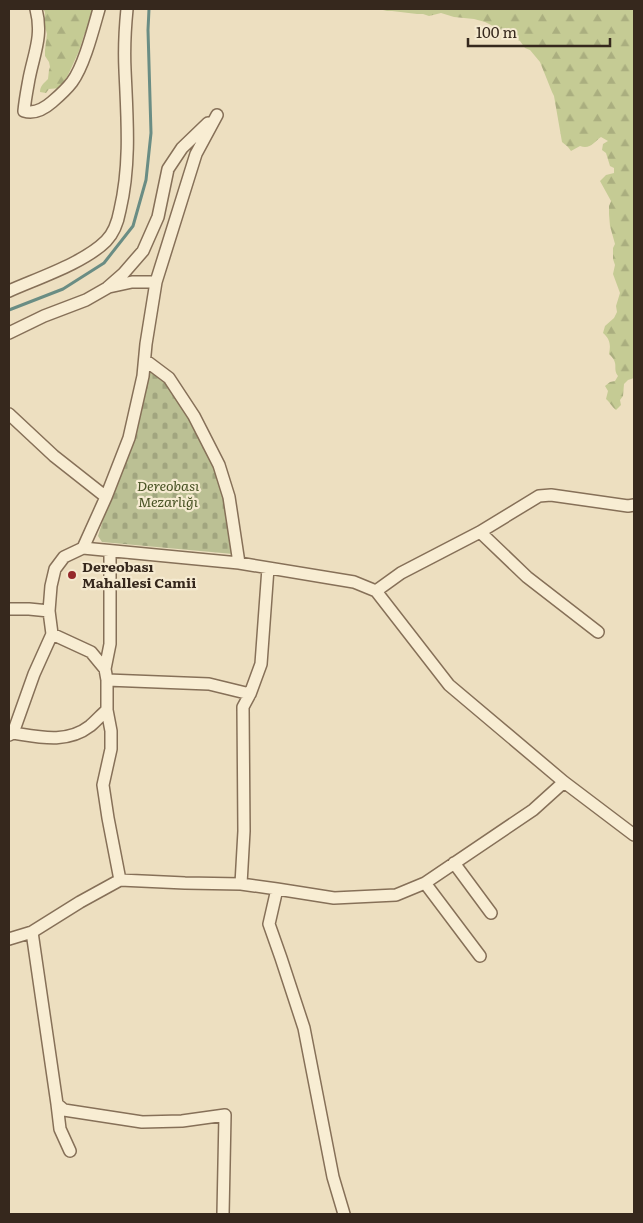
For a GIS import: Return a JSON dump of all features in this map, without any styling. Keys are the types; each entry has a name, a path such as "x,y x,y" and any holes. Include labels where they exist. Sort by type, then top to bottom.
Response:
{"street":[{"path":"36,9 40,27 39,40 27,92 24,111 27,112 34,112 47,106 72,82 82,64 99,9"},
{"path":"9,291 83,257 108,239 118,221 126,177 128,124 124,45 127,9"},
{"path":"9,333 44,316 86,300 107,288 123,274 143,251 158,217 168,169 182,148 217,115 196,154 156,282 143,376 129,438 106,497 83,548"},
{"path":"107,288 132,282 156,282"},
{"path":"144,360 169,378 194,416 219,465 229,497 239,563"},
{"path":"9,414 54,456 106,497"},
{"path":"376,591 401,573 480,532 539,496 551,495 628,506 634,505"},
{"path":"480,532 527,578 598,632"},
{"path":"107,710 88,727 70,737 46,738 11,734 52,634 49,611 51,586 55,569 64,557 83,548 239,563 354,582 376,591 449,685 564,782 634,835"},
{"path":"110,551 110,644 106,675 107,710 112,730 111,749 103,785 120,880"},
{"path":"240,884 244,831 244,707 260,664 268,568"},
{"path":"9,609 49,611"},
{"path":"52,634 91,652 106,675"},
{"path":"106,675 209,684 250,694"},
{"path":"9,939 32,932 120,880 240,884 334,898 396,894 425,883 532,810 564,782"},
{"path":"454,863 491,913"},
{"path":"425,883 480,956"},
{"path":"277,888 269,924 304,1028 333,1177 344,1214"},
{"path":"32,932 60,1129 70,1152"},
{"path":"57,1104 64,1110 142,1122 182,1121 225,1115 223,1214"}],"green space":[{"path":"43,9 93,9 90,22 68,75 60,88 49,89 46,93 40,92 41,86 48,79 50,67 45,56 47,34 44,23 45,12"},
{"path":"379,9 634,9 634,378 624,384 623,396 620,400 621,405 616,410 606,399 608,391 605,386 615,381 618,376 615,363 609,354 609,342 603,333 605,326 614,318 617,312 616,306 620,293 613,274 615,265 613,248 615,244 610,226 609,206 611,201 600,181 606,175 614,173 614,168 610,166 606,153 602,150 603,144 608,141 601,137 587,147 580,146 571,151 562,142 554,96 540,62 520,41 505,32 474,19 454,17 441,13 429,16"},
{"name":"Dereobası Mezarlığı","path":"158,372 186,409 220,479 228,508 233,554 102,542 98,536 149,373"}],"waterway":[{"path":"9,310 63,289 104,263 133,226 146,180 151,133 149,9"}],"place":[{"name":"Dereobası Mahallesi Camii","path":"72,575"}]}
